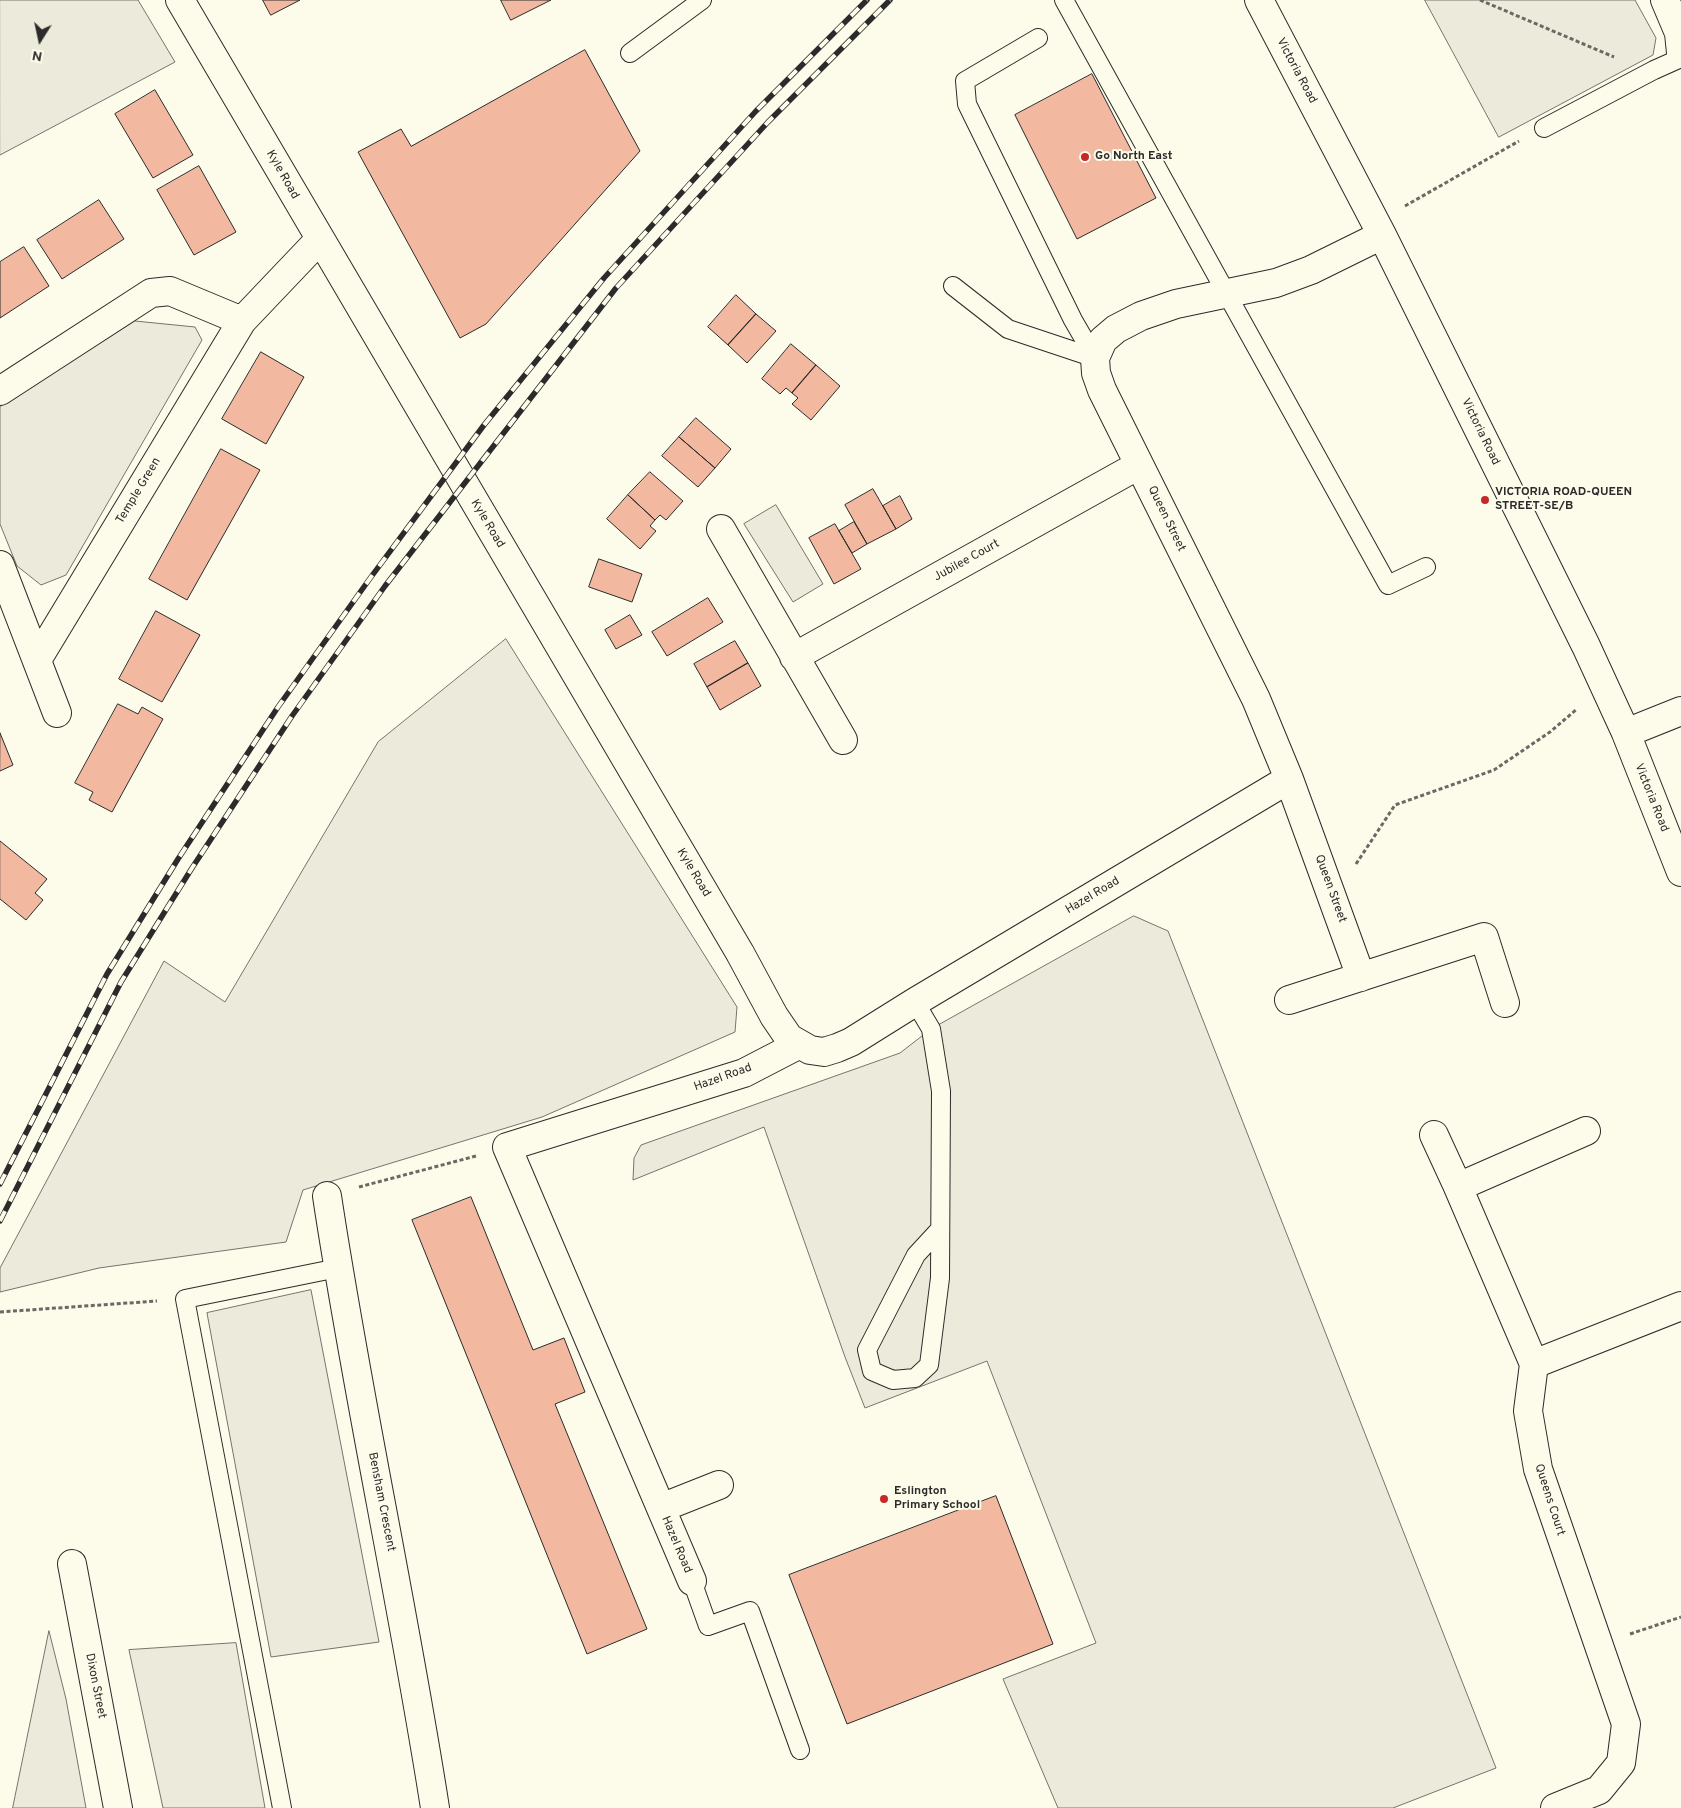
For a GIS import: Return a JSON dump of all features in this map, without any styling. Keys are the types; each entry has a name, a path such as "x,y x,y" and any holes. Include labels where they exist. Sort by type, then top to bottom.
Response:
{"street":[{"name":"Kyle Road","path":"180,0 740,953 774,1016 789,1038 798,1045"},
{"name":"Victoria Road","path":"1258,0 1379,229 1586,646 1626,733 1681,872"},
{"path":"1665,0 1679,33 1681,54"},
{"path":"1095,358 1103,340 1116,329 1141,316 1176,304 1276,283 1311,270 1379,229"},
{"name":"Temple Green","path":"37,660 242,321 320,239"},
{"path":"0,391 151,293 170,291 242,321"},
{"name":"Queen Street","path":"1095,358 1096,373 1102,390 1256,699 1289,779 1333,897 1360,977"},
{"name":"Jubilee Court","path":"794,657 1140,465"},
{"path":"721,529 843,740"},
{"path":"0,565 57,713"},
{"path":"1626,733 1681,710"},
{"name":"Hazel Road","path":"692,1581 508,1147 744,1073 798,1045 810,1050 824,1052 851,1042 1289,779"},
{"path":"1290,1000 1484,937 1505,1003"},
{"path":"1458,1187 1586,1131"},
{"path":"1434,1135 1534,1364 1681,1306"},
{"name":"Bensham Crescent","path":"327,1196 338,1268 418,1696 435,1808"},
{"name":"Queens Court","path":"1534,1364 1528,1411 1538,1469 1626,1724 1621,1763 1599,1790 1555,1808"},
{"name":"Hazel Road","path":"661,1508 719,1485"},
{"name":"Dixon Street","path":"72,1564 118,1808"}],"lane":[{"path":"630,52 702,0"},
{"path":"1064,0 1388,584 1426,567"},
{"path":"1038,38 965,81 967,104 1073,320 1095,358"},
{"path":"1544,128 1654,70 1681,58"},
{"path":"953,286 1008,329 1095,358"},
{"path":"915,1002 930,1029 941,1091 940,1278 929,1365 915,1378 894,1380 872,1371 867,1350 916,1255 940,1229"},
{"path":"282,1808 185,1299 338,1268"},
{"path":"692,1581 708,1626 750,1611 800,1750"}],"path":[{"path":"1480,0 1617,59 1654,70"},
{"path":"1379,229 1544,128"},
{"path":"1333,897 1395,805 1494,770 1550,732 1604,688"},
{"path":"327,1196 508,1147"},
{"path":"0,1312 185,1299"},
{"path":"1599,1645 1681,1616"}],"shaded area":[{"path":"0,0 138,0 175,62 0,155"},
{"path":"1425,0 1635,0 1656,38 1653,55 1499,137"},
{"path":"135,321 195,327 202,340 66,575 41,585 17,566 0,524 0,407"},
{"path":"776,505 823,584 793,602 744,524"},
{"path":"506,639 737,1007 735,1032 542,1117 303,1190 286,1242 99,1268 0,1292 0,1268 164,961 225,1002 378,742"},
{"path":"1134,916 1168,931 1496,1768 1393,1808 1058,1808 1003,1679 1096,1643 987,1361 865,1408 845,1357 764,1127 633,1180 634,1158 641,1145 900,1053 931,1029"},
{"path":"311,1290 379,1642 271,1657 207,1313"},
{"path":"49,1631 66,1699 86,1808 13,1808"},
{"path":"236,1643 265,1808 163,1808 129,1650"}],"building":[{"path":"263,0 300,0 271,15"},
{"path":"501,0 551,0 511,20"},
{"path":"585,50 640,151 486,324 460,338 358,152 401,129 411,146"},
{"name":"Go North East","path":"1092,74 1156,198 1077,239 1015,115"},
{"path":"155,90 193,155 153,178 115,114"},
{"path":"199,166 236,232 194,255 157,190"},
{"path":"99,200 124,239 62,279 37,240"},
{"path":"24,247 49,286 0,318 0,262"},
{"path":"736,295 756,314 728,345 708,327"},
{"path":"756,314 776,331 747,363 728,345"},
{"path":"791,344 816,365 792,393 786,388 780,394 762,379"},
{"path":"261,352 304,377 266,444 222,419"},
{"path":"816,365 840,386 811,420 792,404 798,398 792,393"},
{"path":"696,418 731,449 715,468 679,437"},
{"path":"679,437 715,468 698,487 662,456"},
{"path":"221,449 260,470 187,600 149,579"},
{"path":"650,472 683,501 666,520 660,515 655,520 628,495"},
{"path":"873,489 896,529 867,544 845,505"},
{"path":"628,495 655,520 650,526 656,531 640,549 607,519"},
{"path":"900,496 912,519 896,529 883,506"},
{"path":"854,522 867,544 852,553 839,531"},
{"path":"835,524 861,569 834,584 809,538"},
{"path":"599,559 642,574 632,602 589,587"},
{"path":"708,598 723,622 667,656 652,632"},
{"path":"156,611 200,635 162,702 119,679"},
{"path":"630,615 642,635 616,649 605,630"},
{"path":"735,641 748,663 707,687 694,664"},
{"path":"748,663 761,686 720,710 707,687"},
{"path":"118,704 138,714 142,707 163,719 112,812 89,800 93,792 75,783"},
{"path":"0,733 13,765 0,771"},
{"path":"0,841 47,879 35,893 43,900 26,920 0,899"},
{"path":"471,1197 533,1350 564,1338 585,1392 555,1404 647,1629 587,1654 412,1220"},
{"path":"996,1496 1053,1644 847,1724 789,1575"}],"railway":[{"path":"0,1184 107,974 178,859 278,707 371,577 484,425 604,278 756,111 867,0"},
{"path":"0,1221 121,982 192,868 292,716 385,586 616,288 768,122 890,0"}],"place":[{"name":"Go North East","path":"1085,157"},
{"name":"VICTORIA ROAD-QUEEN STREET-SE/B","path":"1485,500"},
{"name":"Eslington Primary School","path":"884,1499"}]}
